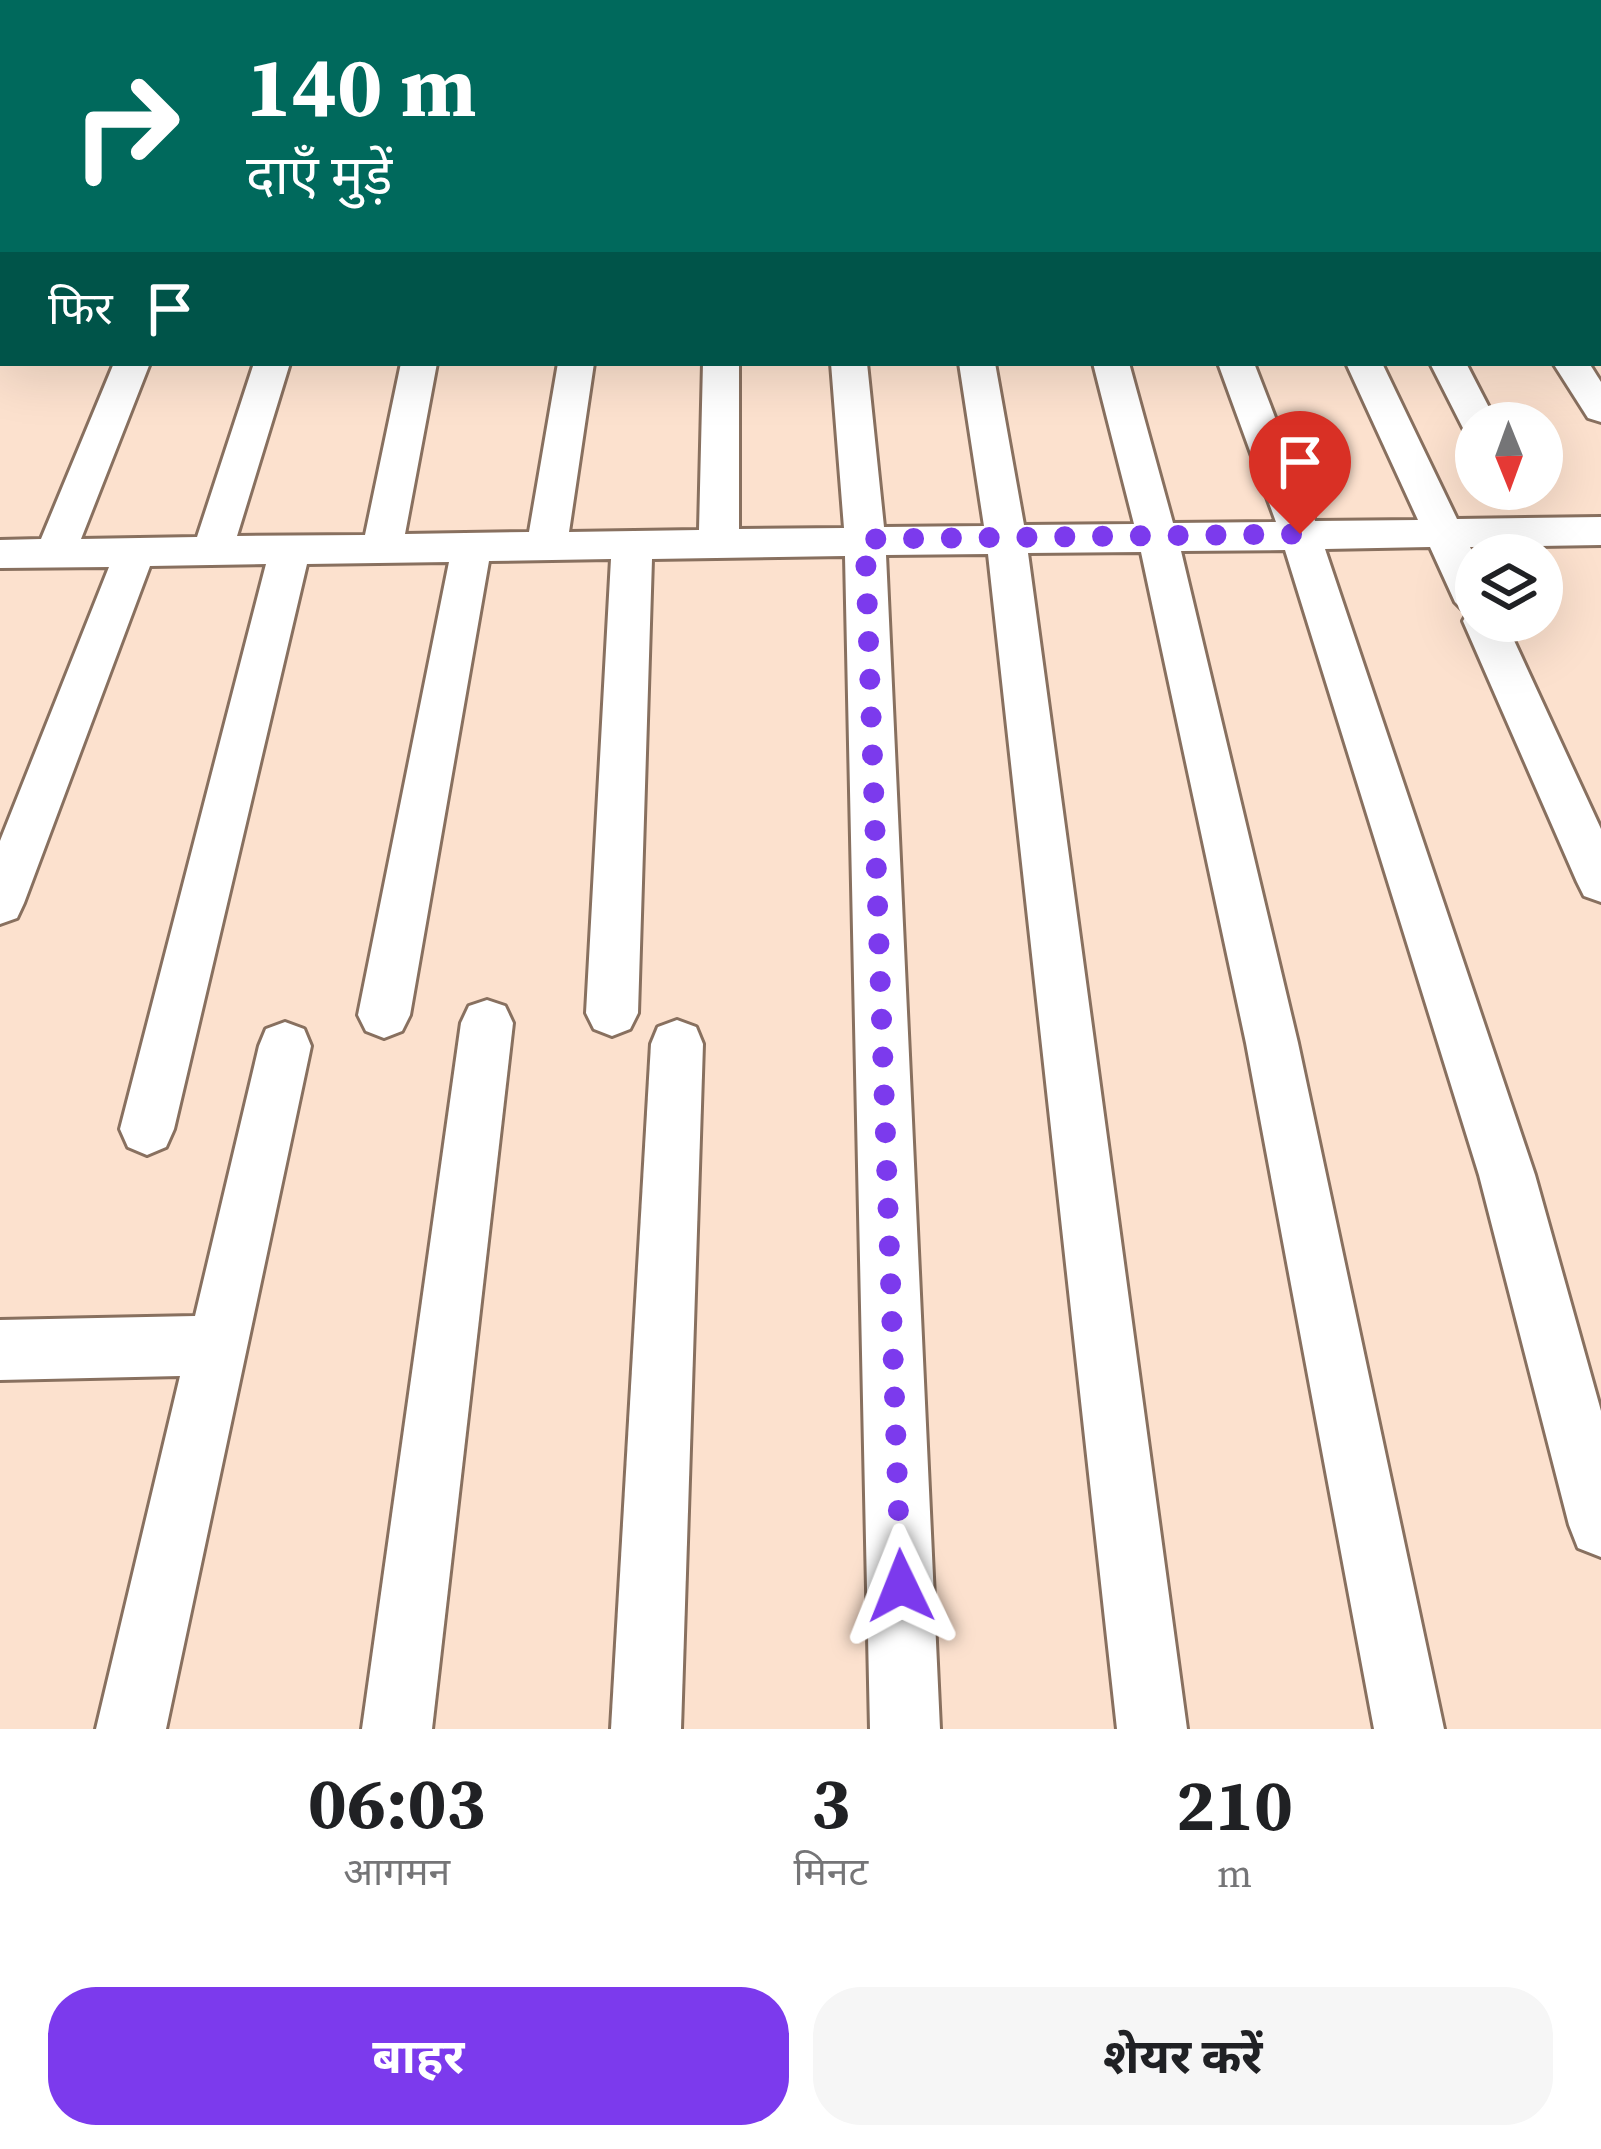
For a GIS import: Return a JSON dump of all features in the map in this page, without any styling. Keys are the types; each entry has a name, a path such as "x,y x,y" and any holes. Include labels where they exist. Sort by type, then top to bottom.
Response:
{"street":[{"path":"55,553 131,366"},
{"path":"213,550 271,366"},
{"path":"382,547 418,366"},
{"path":"548,544 576,366"},
{"path":"719,541 721,366"},
{"path":"849,366 865,539 905,1729"},
{"path":"977,366 1006,538 1152,1729"},
{"path":"1112,366 1159,536 1259,992 1409,1729"},
{"path":"1237,366 1300,534 1508,1175 1601,1526"},
{"path":"1365,366 1455,555"},
{"path":"1450,366 1468,402"},
{"path":"1573,366 1601,410"},
{"path":"1522,510 1532,531"},
{"path":"0,554 1601,532"},
{"path":"612,1013 632,542"},
{"path":"384,1015 472,546"},
{"path":"148,1130 290,549"},
{"path":"0,903 135,552"},
{"path":"1493,642 1601,882"},
{"path":"397,1729 487,1023"},
{"path":"646,1729 677,1044"},
{"path":"131,1729 285,1046"},
{"path":"0,1350 218,1345"}],"route":[{"path":"901,1586 865,539 1300,534"}]}
